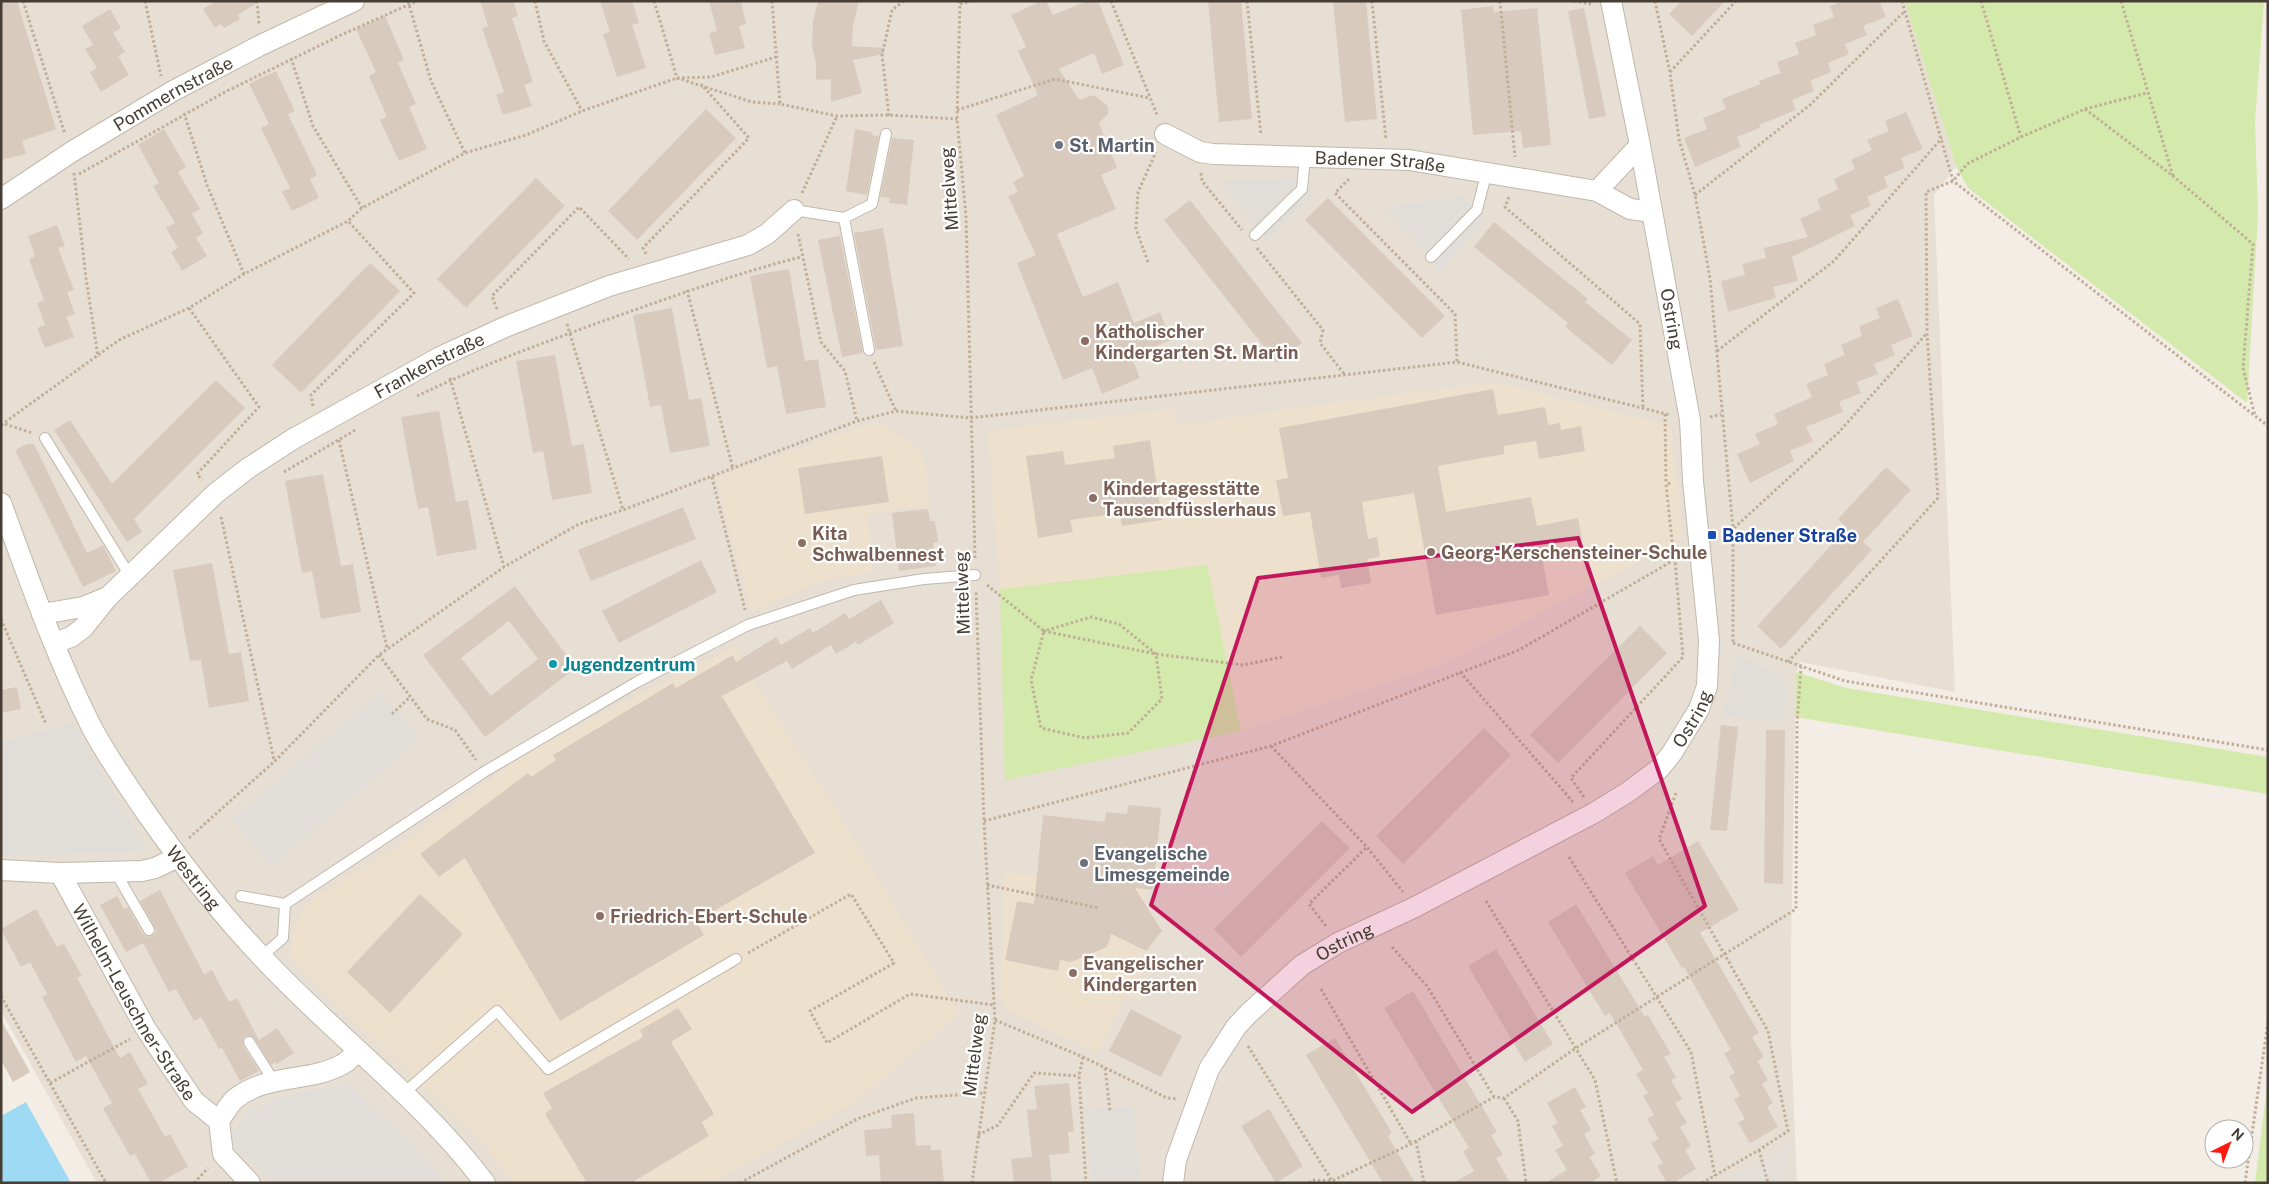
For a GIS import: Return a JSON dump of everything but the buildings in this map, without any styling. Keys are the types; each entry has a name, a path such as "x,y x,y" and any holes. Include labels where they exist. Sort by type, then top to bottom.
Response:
{"street":[{"name":"Pommernstraße","path":"1,199 73,151 169,94 282,35 354,1"},
{"name":"Ostring","path":"1172,1183 1176,1160 1208,1069 1236,1027 1248,1013 1302,965 1338,943 1415,907 1590,815 1659,769 1672,753 1699,709 1707,686 1709,640 1693,481 1690,420 1640,145 1610,1"},
{"name":"Badener Straße","path":"1165,134 1200,152 1213,154 1409,160 1487,171 1597,190 1630,209 1652,212"},
{"path":"1597,190 1640,145"},
{"name":"Frankenstraße","path":"54,644 71,637 83,628 108,597 216,494 247,469 293,439 440,357 505,327 609,286 748,245 767,234 794,210"},
{"name":"Westring","path":"1,503 54,644 93,730 119,773 176,854 221,912 261,957 404,1094 486,1183"},
{"name":"Frankenstraße","path":"42,614 83,606 108,597"},
{"name":"Wilhelm-Leuschner-Straße","path":"1,870 116,873 155,868 176,854"},
{"name":"Wilhelm-Leuschner-Straße","path":"60,873 146,1030 194,1101 219,1121"},
{"path":"250,1183 223,1154 219,1121 235,1099 255,1087 273,1080 329,1070 344,1064 357,1051"}],"lane":[{"path":"794,210 844,218 872,204 886,134"},
{"path":"1256,235 1302,189 1305,157"},
{"path":"1431,257 1477,210 1487,171"},
{"path":"844,218 869,350"},
{"path":"45,438 130,576"},
{"path":"241,896 285,904 484,772 637,682 748,625 854,590 924,579 975,575"},
{"path":"116,873 149,930"},
{"path":"261,957 283,938 285,904"},
{"path":"404,1094 497,1011 548,1069 736,959"},
{"path":"249,1042 273,1080"}],"path":[{"path":"23,1 64,130 73,151 74,177 86,278 98,357"},
{"path":"145,1 169,94 185,114 207,185 244,274"},
{"path":"74,177 185,114 292,58 417,1"},
{"path":"534,1 544,41 582,111"},
{"path":"654,1 677,78"},
{"path":"772,1 780,104"},
{"path":"886,134 889,115 882,55 892,10 904,1"},
{"path":"960,2 970,1"},
{"path":"1111,1 1165,134 1138,192 1136,229 1148,262"},
{"path":"1247,1 1263,155"},
{"path":"1372,1 1378,159 1336,194 1455,314 1457,362"},
{"path":"1500,1 1517,176 1505,207 1640,324 1644,408"},
{"path":"1655,1 1670,73 1679,139 1695,195 1710,278 1733,529 1733,643"},
{"path":"1670,73 1736,1"},
{"path":"1902,1 1954,181 2268,426"},
{"path":"1981,1 2021,137"},
{"path":"2121,1 2173,176"},
{"name":"Mittelweg","path":"960,2 957,120 966,216 975,575 984,821 995,1020 983,1093 972,1183"},
{"path":"409,3 431,81 465,153"},
{"path":"1695,195 1810,106 1905,11"},
{"path":"282,35 292,58 313,126 362,208"},
{"path":"3,424 119,340 189,308 244,274 348,221 362,208 465,153 526,135 582,111 677,78 711,76 776,57"},
{"path":"677,78 701,84 752,102 780,104 837,116 889,115 957,120"},
{"path":"958,110 1055,79 1150,98"},
{"path":"649,274 643,248 749,138 701,84"},
{"path":"1788,662 1938,498 1927,333 1926,192 1954,181 1967,164 2021,137 2085,109 2147,93"},
{"path":"2085,109 2173,176 2253,244 2243,368 2256,417"},
{"path":"794,210 837,116"},
{"path":"1716,352 1834,261 1942,138"},
{"path":"1200,152 1202,181 1243,232"},
{"path":"505,327 492,296 579,206 649,274"},
{"path":"348,221 414,293 311,395 323,423 339,440 387,648"},
{"path":"1255,247 1322,330 1320,343 1346,375"},
{"path":"410,399 450,380 571,333 748,270 801,257 821,342 845,371 857,421"},
{"path":"680,265 733,469"},
{"path":"558,306 571,333 623,510"},
{"path":"189,308 259,407 197,474 216,494 274,761"},
{"path":"1733,529 1839,432 1927,333"},
{"path":"869,350 896,411"},
{"path":"440,357 450,380 504,568"},
{"path":"176,854 274,761 379,654 504,568 580,524 712,477 857,421 896,411 970,418 1457,362 1690,420 1721,414"},
{"path":"1590,815 1571,778 1683,657 1666,484 1665,414"},
{"path":"3,424 45,438"},
{"path":"279,475 363,426"},
{"path":"712,477 748,625"},
{"path":"1666,484 1693,481"},
{"path":"214,524 228,512"},
{"path":"984,821 1271,746 1519,650 1674,560"},
{"path":"975,575 1044,631 1156,654 1244,665 1282,657"},
{"path":"1091,617 1119,624 1156,654 1162,699 1128,733 1085,738 1041,728 1031,680 1044,631 1091,617"},
{"path":"1,619 46,724"},
{"path":"1709,640 1733,643 1845,681 2268,750"},
{"path":"379,654 426,719 455,730 484,772"},
{"path":"1309,1183 1312,1180 1332,1182 1411,1144 1494,1097 1504,1098 1576,1048 1658,998 1796,909 1797,723 1800,667"},
{"path":"1460,672 1590,815"},
{"path":"392,714 410,697"},
{"path":"1271,746 1367,847 1415,907"},
{"path":"1676,793 1659,839 1768,1031 1788,1131 1702,1183"},
{"path":"1338,943 1309,904 1367,847"},
{"path":"1569,857 1690,1052 1715,1176"},
{"path":"987,884 1099,908"},
{"path":"736,959 851,894 894,963 810,1011 827,1043 910,994 994,1005"},
{"path":"1486,901 1595,1080 1617,1183"},
{"path":"1392,947 1427,986 1494,1097"},
{"path":"1321,989 1411,1144"},
{"path":"1,996 106,1183"},
{"path":"995,1020 1083,1057 1167,1098 1196,1099"},
{"path":"2244,1183 2268,1022"},
{"path":"1236,1027 1332,1182"},
{"path":"50,1083 146,1030"},
{"path":"1083,1057 1078,1076 1086,1183"},
{"path":"1104,1067 1110,1111"},
{"path":"978,1135 998,1125 1034,1073 1078,1076"},
{"path":"740,1183 857,1118 916,1098 983,1093"},
{"path":"1504,1098 1518,1121 1526,1183"},
{"path":"1416,1141 1424,1183"},
{"path":"1759,1150 1768,1183"}],"highlighted area":[{"path":"1578,538 1705,906 1412,1112 1151,905 1258,578"}],"shaded area":[{"path":"1,1 1906,1 1956,166 1934,195 1955,692 1800,662 1796,672 1791,1039 1797,1183 97,1183 1,1011"},
{"path":"1295,178 1313,194 1266,242 1221,181"},
{"path":"1461,196 1487,218 1441,270 1385,208"},
{"name":"Georg-Kerschensteiner-Schule","path":"1495,382 1671,426 1683,538 1450,661 1241,731 1207,566 1000,589 988,431 1173,409 1179,426 1288,409"},
{"name":"Kita Schwalbennest","path":"871,423 881,424 923,451 930,505 867,514 873,572 821,581 752,611 716,478"},
{"name":"Friedrich-Ebert-Schule","path":"735,646 760,691 834,806 959,1014 856,1102 711,1183 512,1183 484,1144 289,959 294,929 306,903 403,842 530,751"},
{"path":"1736,655 1786,677 1784,722 1722,716 1731,687"},
{"path":"380,692 420,738 272,866 232,820"},
{"path":"73,723 147,850 4,857 1,852 1,742"},
{"name":"Evangelischer Kindergarten","path":"1004,873 1146,889 1142,900 1162,931 1146,951 1140,1000 1126,995 1098,1053 1007,1010 1001,999"},
{"path":"348,1084 419,1150 445,1183 275,1183 235,1149 231,1136 251,1111 278,1097"},
{"path":"1133,1106 1140,1183 1092,1183 1085,1110"},
{"path":"1789,1143 1790,1183 1721,1183"}],"green space":[{"path":"1905,1 2264,1 2255,121 2258,215 2247,403 1968,188 1956,166"},
{"path":"1207,565 1241,731 1005,780 1000,589"},
{"path":"1796,672 1846,688 2268,757 2268,794 1795,717"},
{"path":"2268,1080 2268,1183 2255,1183"}],"water":[{"path":"26,1102 71,1183 1,1183 1,1116"}],"place":[{"name":"St. Martin","path":"1059,145"},
{"name":"Katholischer Kindergarten St. Martin","path":"1085,341"},
{"name":"Kindertagesstätte Tausendfüsslerhaus","path":"1093,498"},
{"name":"Badener Straße","path":"1712,535"},
{"name":"Kita Schwalbennest","path":"802,543"},
{"name":"Georg-Kerschensteiner-Schule","path":"1431,552"},
{"name":"Jugendzentrum","path":"553,664"},
{"name":"Evangelische Limesgemeinde","path":"1084,863"},
{"name":"Friedrich-Ebert-Schule","path":"600,916"},
{"name":"Evangelischer Kindergarten","path":"1073,973"}]}
